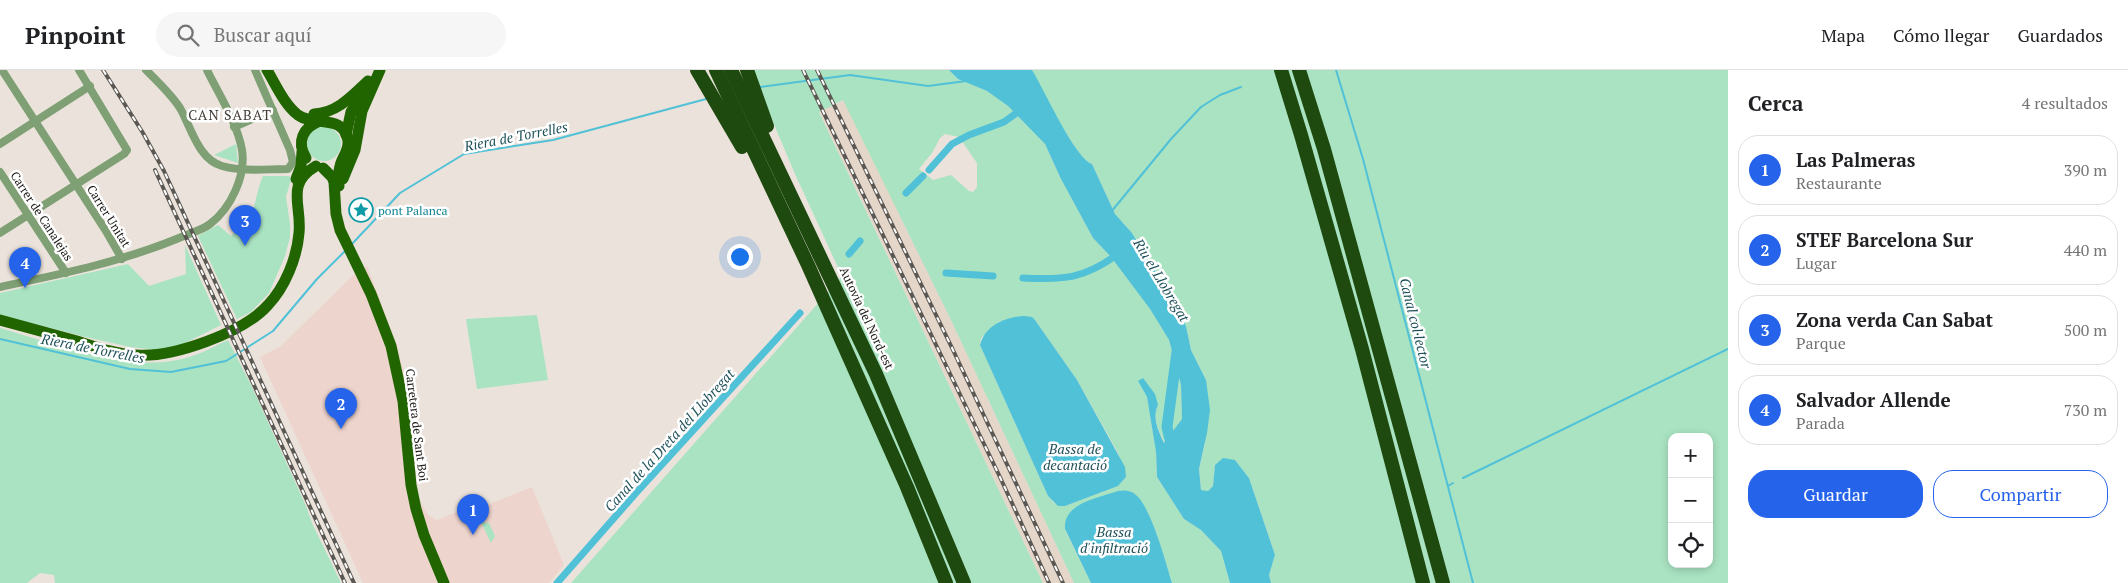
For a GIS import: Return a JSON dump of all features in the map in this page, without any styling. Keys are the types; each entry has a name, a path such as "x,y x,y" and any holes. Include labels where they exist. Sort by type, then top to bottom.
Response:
{"highway":[{"path":"697,70 706,85 742,109"},
{"path":"1281,70 1362,349 1423,583"},
{"path":"1299,70 1332,178 1443,583"},
{"path":"740,73 742,109"},
{"path":"718,76 742,109 780,209 808,265 899,470 946,583"},
{"name":"Autovia del Nord-est","path":"742,109 775,149 776,162 888,399 964,583"}],"main road":[{"path":"252,318 272,295 293,246 295,225 292,191 301,166 302,152 302,137 297,124 276,98 262,70"},
{"path":"268,70 288,104 298,115 304,118 337,124 346,134"},
{"path":"302,137 306,129 340,116 378,70"},
{"path":"339,187 355,150 362,110 378,70"},
{"path":"288,104 308,113 327,113 339,107 368,81"},
{"path":"339,225 339,172 342,160 348,150 346,134 351,112 368,81"},
{"path":"302,152 308,161 332,177 339,225"},
{"path":"0,320 111,352 146,356 168,354 196,346 252,318 268,306 287,274 296,251 300,231 296,197 298,183 306,171 335,165 342,160"},
{"name":"Carretera de Sant Boi","path":"339,225 380,315 394,357 405,414 411,485 416,509 424,535 444,583"}],"street":[{"name":"Carrer Unitat","path":"2,70 122,259"},
{"path":"0,233 124,154 127,150 79,70"},
{"path":"146,70 180,108 201,149 209,159 220,166 242,170 290,168 293,158 255,70"},
{"path":"0,287 122,259 211,223 222,212 232,197 242,170 242,150 234,127 207,70"},
{"path":"0,144 90,86"},
{"path":"234,127 273,110"},
{"name":"Carrer de Canalejas","path":"0,172 66,273"}],"shaded area":[{"path":"844,100 950,318 1074,583 1043,583 819,111"},
{"path":"367,266 397,345 409,395 418,496 425,510 428,515 437,520 459,511 489,504 532,487 564,565 549,583 363,583 260,357 281,346 353,275"}],"green space":[{"path":"751,70 949,70 958,79 987,91 1008,106 1045,144 1061,179 1093,238 1111,257 1150,309 1169,340 1181,385 1182,419 1165,443 1156,420 1158,405 1138,381 1147,397 1156,452 1157,477 1184,519 1201,530 1221,551 1230,583 1172,583 1150,518 1144,506 1130,491 1065,530 1091,583 1074,583 950,318 843,100 819,112 1043,583 571,583 842,276 795,174","holes":["945,134 959,137 977,163 977,187 973,192 969,191 951,175 933,180 919,169 932,153 940,138","1035,320 1077,380 1118,453 1126,477 1118,486 1065,506 1054,503 1048,496 980,345 981,338 1000,321"]},
{"path":"1032,70 1728,70 1728,583 1271,583 1269,575 1275,555 1249,478 1235,460 1215,465 1213,486 1208,491 1201,490 1199,469 1205,444 1206,380 1191,350 1186,326 1171,297 1132,233 1115,214 1092,164 1077,149 1051,107"},
{"path":"324,127 331,128 336,132 340,137 340,151 336,156 331,160 324,161 317,160 312,156 308,151 307,144 308,137 312,132 317,128"},
{"path":"236,144 238,163 214,155"},
{"path":"263,176 289,176 291,179 286,197 290,237 285,256 269,293 251,312 237,319 198,236 218,225 231,236 252,212"},
{"path":"185,245 221,325 183,344 156,350 130,347 0,315 0,293 128,264 149,286 186,274"},
{"path":"537,315 548,380 477,389 466,319"},
{"path":"0,328 93,355 140,362 164,362 186,358 228,340 251,385 312,523 341,583 55,583 54,575 40,573 27,583 0,583"},
{"path":"481,522 489,523 495,536 491,543"}],"water":[{"path":"949,70 1032,70 1068,136 1085,159 1092,164 1115,214 1132,233 1171,297 1186,326 1191,350 1206,380 1210,410 1199,469 1201,490 1208,491 1213,486 1215,465 1223,458 1235,460 1249,478 1275,555 1269,575 1271,583 1230,583 1221,551 1201,530 1184,519 1157,477 1156,452 1147,397 1138,381 1143,378 1155,394 1158,405 1156,424 1164,443 1182,419 1181,385 1169,340 1150,309 1111,257 1093,238 1061,179 1045,144 1008,106 987,91 958,79"},
{"name":"Bassa de decantació","path":"1032,317 1035,320 1077,380 1125,467 1126,477 1118,486 1065,506 1058,506 1048,496 980,345 986,332 997,323 1010,318"},
{"name":"Bassa d'infiltració","path":"1118,491 1132,492 1142,501 1157,536 1172,583 1091,583 1065,529 1066,520 1076,507 1083,503"}],"waterway":[{"name":"Canal col·lector","path":"1336,70 1363,159 1473,583"},
{"name":"Riera de Torrelles","path":"760,87 850,75 928,86 966,81"},
{"path":"1111,212 1171,139 1201,107 1220,95 1241,87"},
{"name":"Riera de Torrelles","path":"351,245 400,193 464,154 553,140 706,99"},
{"name":"Canal de la Dreta del Llobregat","path":"929,170 952,144 969,135 1004,122 1022,109"},
{"name":"Canal de la Dreta del Llobregat","path":"906,193 923,176"},
{"name":"Canal de la Dreta del Llobregat","path":"849,254 860,241"},
{"name":"Riera de Torrelles","path":"0,339 130,369 171,372 226,361 273,331 317,279 346,250"},
{"name":"Canal de la Dreta del Llobregat","path":"1023,278 1050,279 1073,276 1095,269 1118,254"},
{"name":"Canal de la Dreta del Llobregat","path":"946,273 993,276"},
{"name":"Canal de la Dreta del Llobregat","path":"557,583 800,313"},
{"path":"1463,478 1728,349"},
{"name":"Riu el Llobregat","path":"1173,452 1167,427 1177,352"},
{"name":"Canal col·lector","path":"1448,486 1453,483"}],"railway":[{"path":"103,70 143,133 164,171 354,583"},
{"path":"803,70 999,475 1049,583"},
{"path":"817,70 953,350 1063,583"},
{"path":"155,170 345,583"}],"place":[{"name":"pont Palanca","path":"361,210"},
{"name":"Zona verda Can Sabat","path":"245,246"},
{"name":"Salvador Allende","path":"25,288"},
{"name":"STEF Barcelona Sur","path":"341,429"},
{"name":"Las Palmeras","path":"473,535"}],"district":[{"name":"CAN SABAT","path":"230,114"}]}
